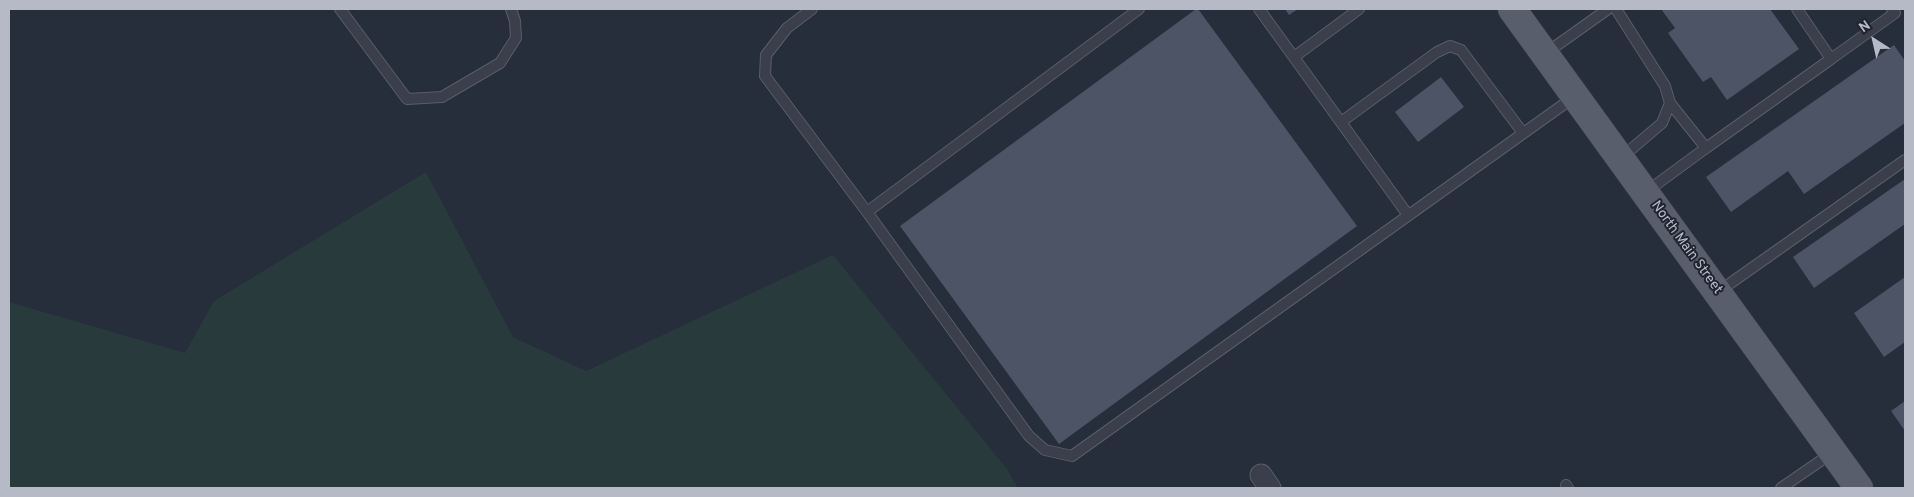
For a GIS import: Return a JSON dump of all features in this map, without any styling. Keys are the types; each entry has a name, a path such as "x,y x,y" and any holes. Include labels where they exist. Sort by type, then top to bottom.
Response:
{"main road":[{"name":"North Main Street","path":"1512,9 1859,488"}],"lane":[{"path":"340,9 407,99 442,98 500,63 516,38 515,21 511,9"},
{"path":"812,9 787,28 766,55 765,76 867,212 1029,436 1045,450 1072,456 1576,96"},
{"path":"867,212 1139,9"},
{"path":"1259,9 1408,215"},
{"path":"1294,57 1359,9"},
{"path":"1545,53 1608,9"},
{"path":"1616,9 1665,86 1670,103 1706,148"},
{"path":"1797,9 1831,59"},
{"path":"1646,192 1895,13 1892,9"},
{"path":"1341,122 1437,52 1450,46 1461,50 1523,133"},
{"path":"1621,158 1662,123 1670,103"},
{"path":"1718,292 1905,160"},
{"path":"1781,488 1833,452"}],"shaded area":[{"path":"426,172 513,337 586,371 833,255 1007,469 1018,488 9,488 9,302 185,353 214,301"}],"building":[{"path":"1198,9 1357,226 1059,444 900,226"},
{"path":"1285,9 1298,9 1289,15"},
{"path":"1661,9 1770,9 1799,49 1727,100 1711,77 1703,82 1668,33 1675,28"},
{"path":"1894,45 1905,61 1905,123 1804,194 1788,171 1731,212 1706,177"},
{"path":"1441,77 1464,107 1418,142 1395,112"},
{"path":"1905,179 1905,224 1814,288 1793,257"},
{"path":"1905,277 1905,342 1884,357 1854,313"},
{"path":"1905,401 1905,431 1891,411"}]}
